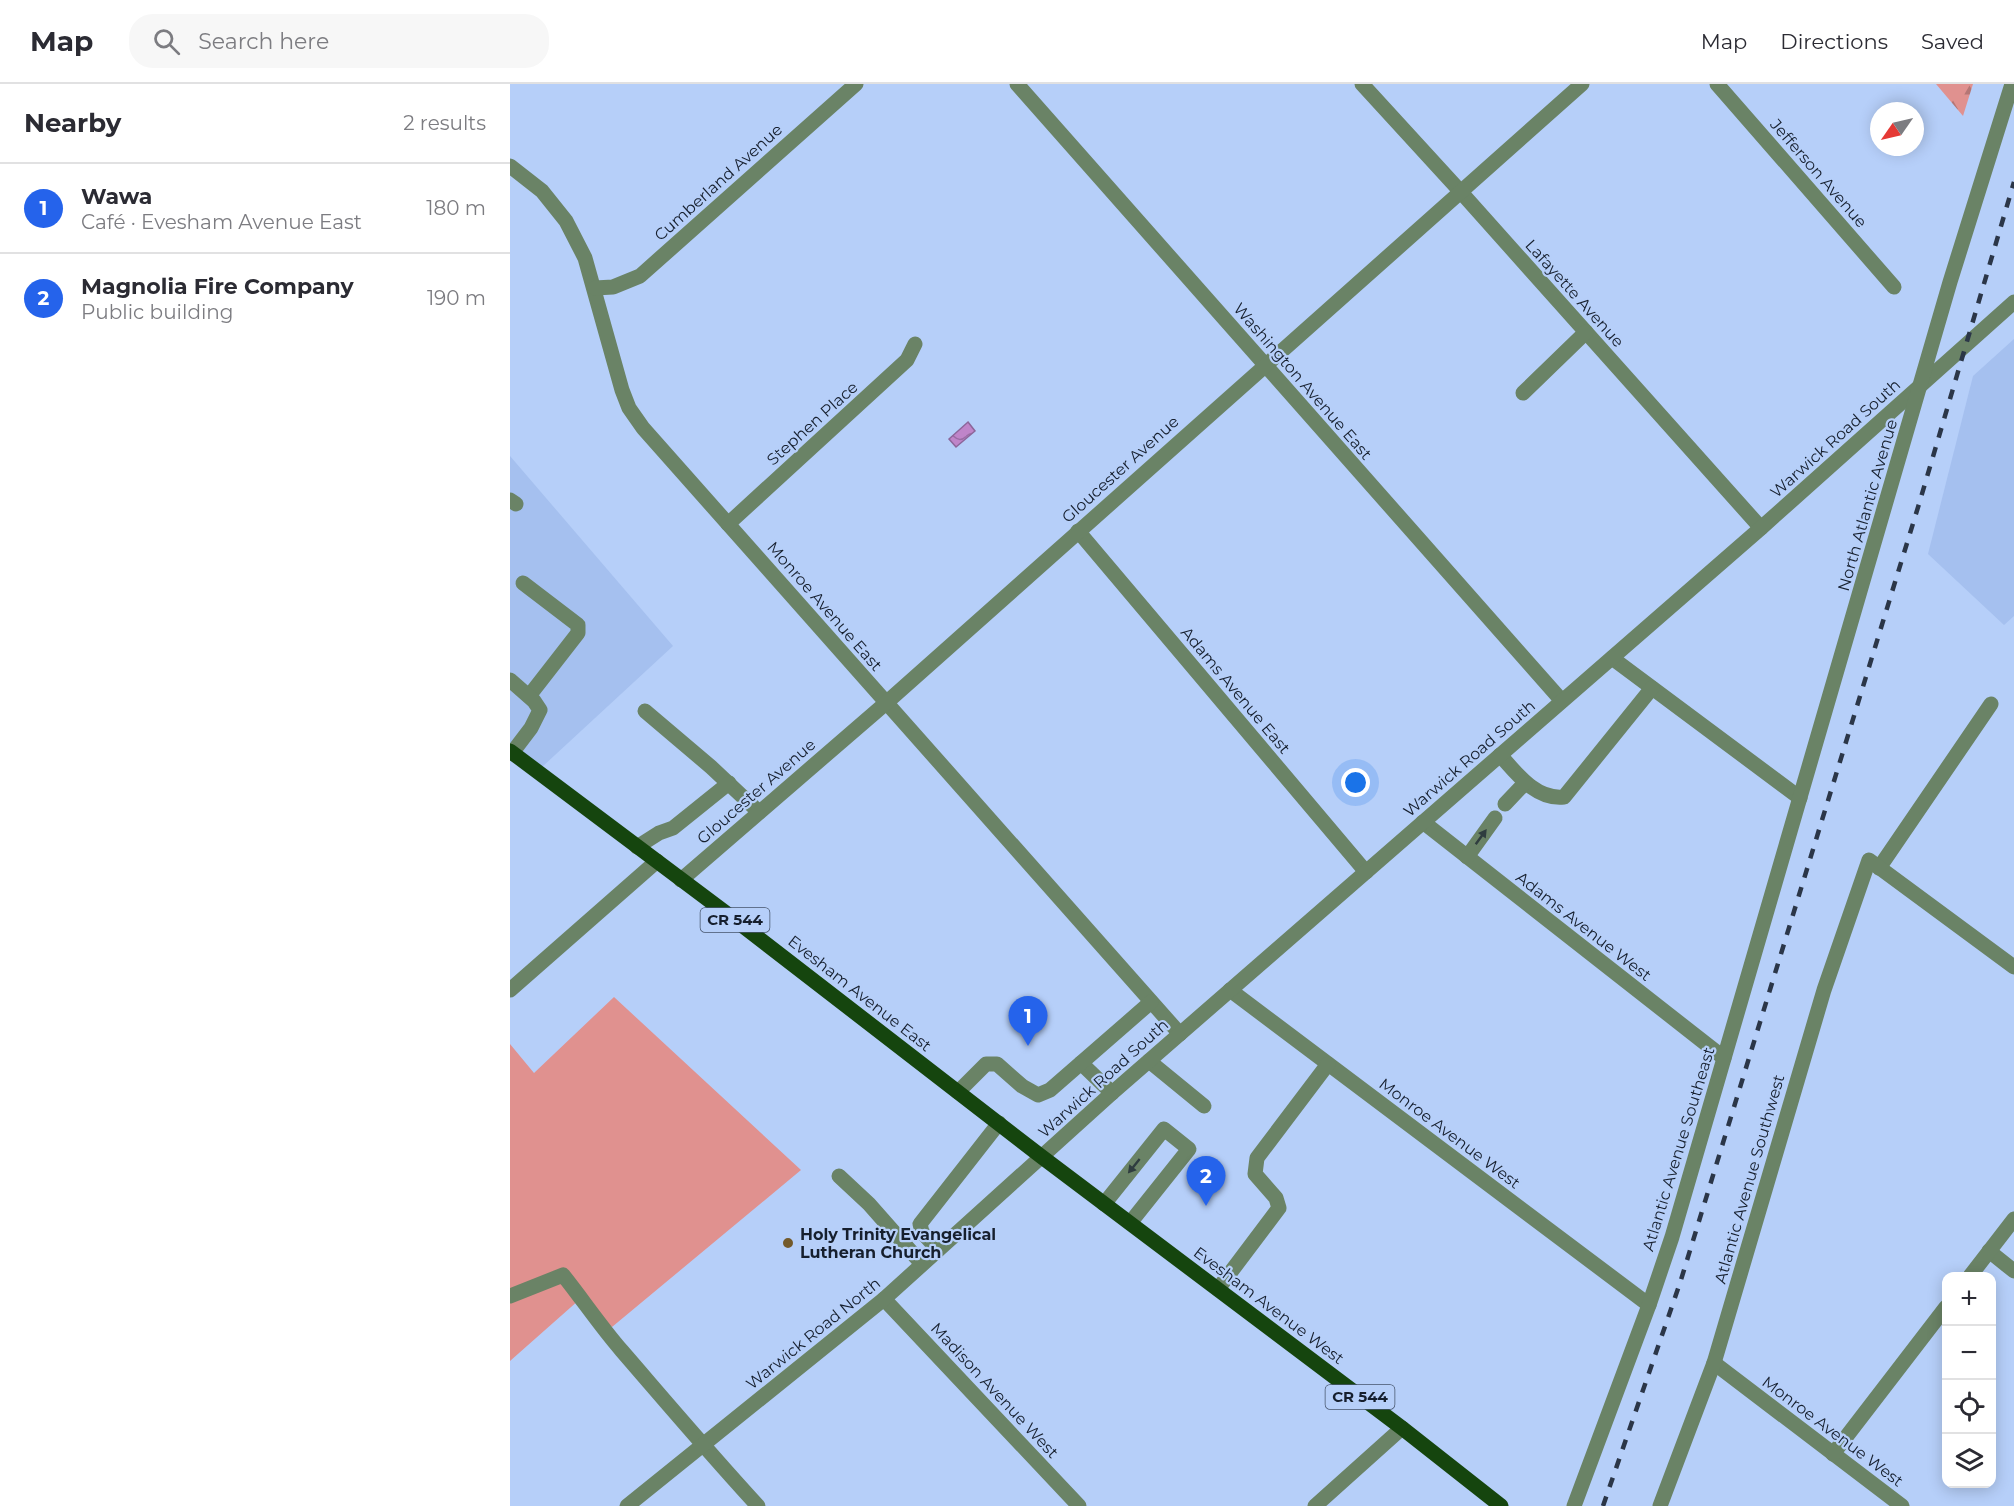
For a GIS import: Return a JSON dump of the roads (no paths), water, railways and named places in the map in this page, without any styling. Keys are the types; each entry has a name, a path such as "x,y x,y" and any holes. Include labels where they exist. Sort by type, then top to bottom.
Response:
{"main road":[{"name":"Evesham Avenue East","path":"511,752 657,861 1042,1157"},
{"name":"Evesham Avenue West","path":"1042,1157 1402,1428 1501,1506"}],"street":[{"name":"Cumberland Avenue","path":"595,288 614,287 640,276 856,84"},
{"name":"Washington Avenue East","path":"1017,84 1562,701"},
{"name":"Lafayette Avenue","path":"1362,84 1761,528"},
{"name":"Gloucester Avenue","path":"681,880 886,703 1582,84"},
{"name":"Jefferson Avenue","path":"1717,84 1894,286"},
{"name":"North Atlantic Avenue","path":"1800,798 1950,282 2012,84"},
{"name":"Monroe Avenue East","path":"510,166 542,191 566,221 585,258 629,408 643,428 1180,1034"},
{"name":"Warwick Road South","path":"1042,1157 1112,1093 1761,528 2014,303"},
{"path":"1523,393 1586,332"},
{"name":"Stephen Place","path":"728,524 907,360 915,344"},
{"name":"Adams Avenue East","path":"1078,531 1366,872"},
{"path":"523,583 578,625 578,633 529,696"},
{"path":"1612,658 1800,798"},
{"path":"510,680 529,696 540,710 531,728 511,752"},
{"path":"1500,755 1526,783 1551,798 1564,797 1652,688"},
{"name":"Atlantic Avenue Southwest","path":"1660,1506 1714,1363 1824,990 1874,864 1991,704"},
{"path":"645,711 729,783 759,812"},
{"path":"637,847 659,833 673,828 729,783"},
{"path":"1505,804 1526,783"},
{"name":"Atlantic Avenue Southeast","path":"1574,1506 1672,1237 1800,798"},
{"path":"1467,856 1495,818"},
{"name":"Adams Avenue West","path":"1423,822 1724,1058"},
{"path":"510,990 657,861"},
{"path":"1874,864 2014,967"},
{"name":"Monroe Avenue West","path":"1230,990 1649,1305"},
{"path":"958,1092 986,1064 997,1064 1022,1086 1038,1095 1050,1090 1151,1002"},
{"path":"1149,1061 1204,1106"},
{"path":"1081,1063 1112,1093"},
{"path":"1218,1289 1279,1208 1276,1198 1255,1174 1257,1158 1328,1064"},
{"path":"938,1250 922,1232 920,1224 999,1123"},
{"path":"1104,1204 1164,1129 1189,1149 1130,1223"},
{"name":"Warwick Road North","path":"627,1506 885,1299 1042,1157"},
{"path":"838,1176 869,1204 922,1264"},
{"path":"1973,1272 2014,1219"},
{"path":"1989,1251 2014,1271"},
{"path":"510,1296 563,1275 621,1350 758,1506"},
{"name":"Madison Avenue West","path":"885,1299 1079,1506"},
{"path":"1833,1454 1942,1312"},
{"name":"Monroe Avenue West","path":"1714,1363 1902,1506"},
{"path":"1315,1506 1402,1428"}],"water":[{"path":"968,422 975,431 956,447 949,439"}],"railway":[{"path":"1603,1506 1680,1283 1919,504 2014,182"}],"place":[{"name":"Wawa","path":"1028,1046"},
{"name":"Magnolia Fire Company","path":"1206,1206"},
{"name":"Holy Trinity Evangelical Lutheran Church","path":"788,1243"}]}
